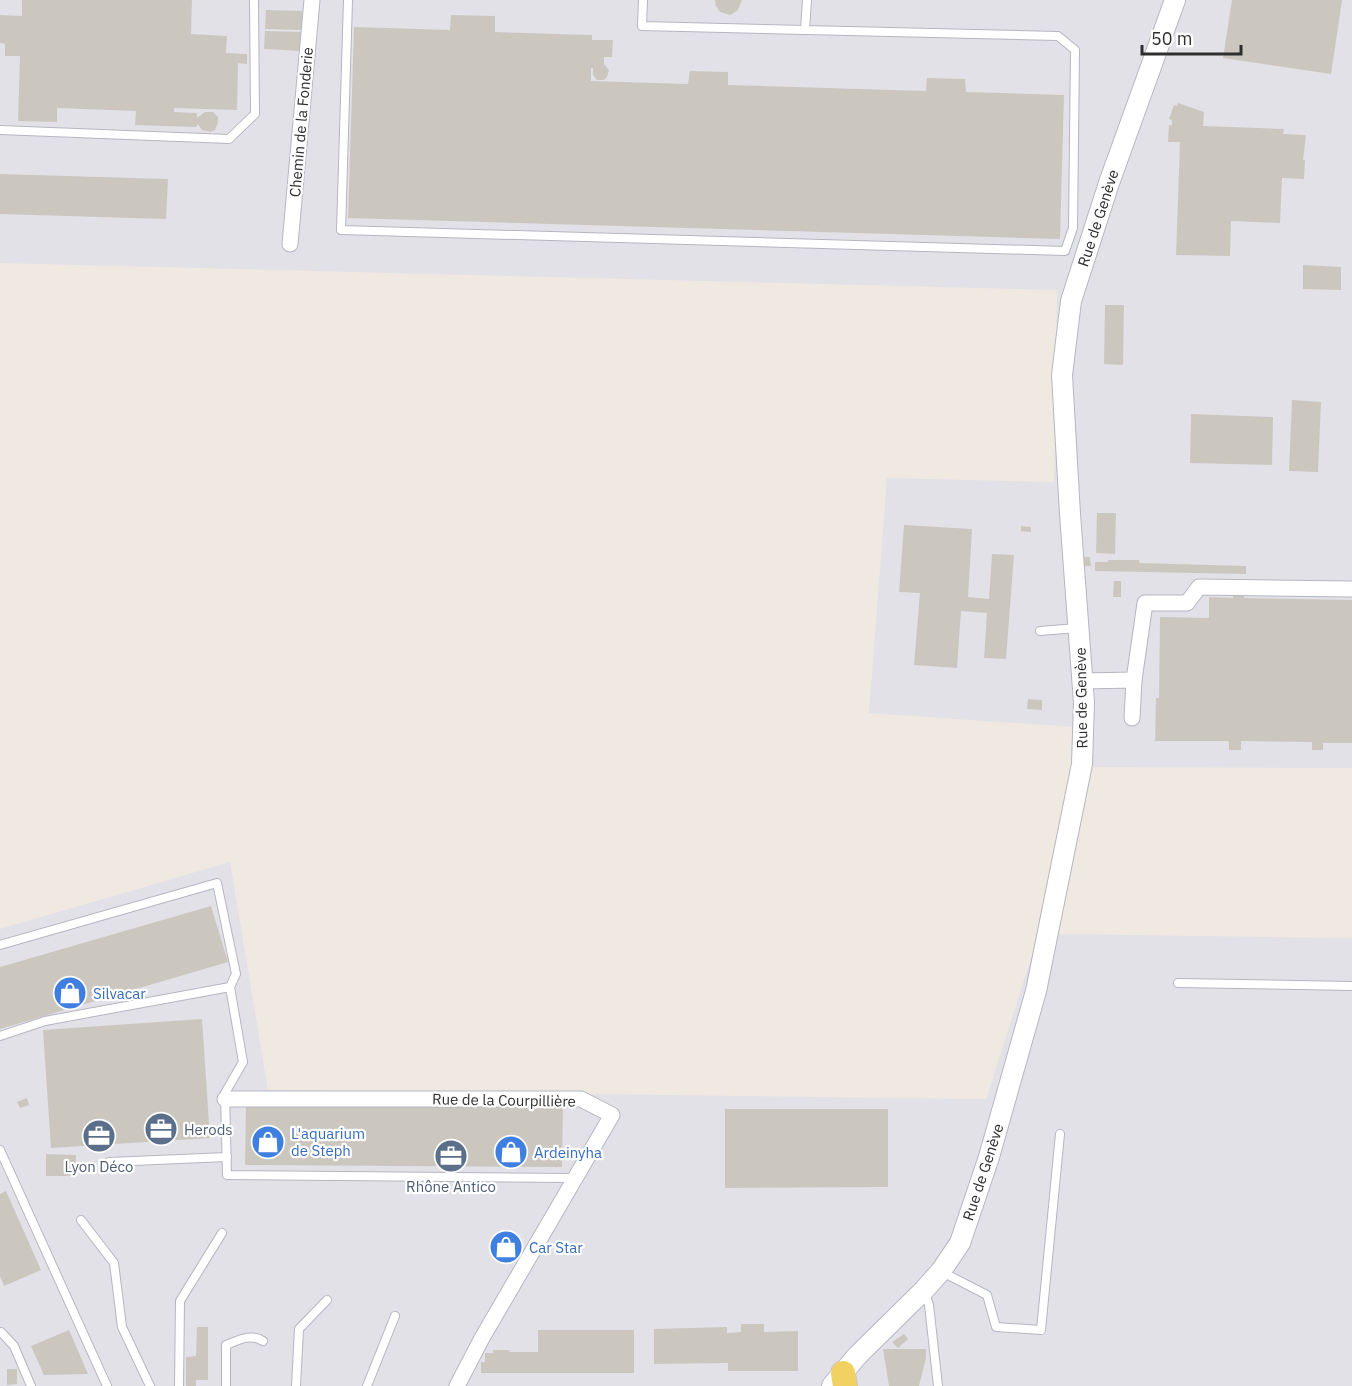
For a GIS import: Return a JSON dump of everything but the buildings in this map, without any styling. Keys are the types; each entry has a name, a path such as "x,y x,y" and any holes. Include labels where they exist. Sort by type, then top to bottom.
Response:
{"street":[{"name":"Chemin de la Fonderie","path":"290,244 312,0"},
{"name":"Rue de Genève","path":"840,1382 857,1356 924,1290 941,1271 960,1243 1036,991 1082,764 1083,681 1062,375 1071,301 1109,183 1175,0"},
{"path":"1132,718 1134,680 1145,603 1187,603 1198,587 1352,589"},
{"path":"1083,681 1134,680"},
{"name":"Rue de la Courpillière","path":"225,1099 581,1099 612,1115 482,1338 457,1386"}],"lane":[{"path":"0,130 229,139 255,114 254,0"},
{"path":"348,0 341,230 1065,251 1073,228 1076,50 1058,36 642,26 643,0"},
{"path":"806,30 807,0"},
{"path":"1040,631 1079,628"},
{"path":"0,945 217,883 236,974 230,987 243,1062 225,1094 227,1175 575,1178"},
{"path":"1178,983 1352,986"},
{"path":"0,1036 45,1021 230,987"},
{"path":"941,1271 987,1295 996,1328 1041,1330 1060,1134"},
{"path":"0,1150 107,1386"},
{"path":"109,1162 227,1157"},
{"path":"81,1220 114,1263 122,1327 150,1386"},
{"path":"180,1386 180,1301 222,1233"},
{"path":"924,1290 929,1305 938,1386"},
{"path":"296,1386 299,1329 327,1300"},
{"path":"367,1386 395,1316"},
{"path":"1,1332 14,1346 32,1386"},
{"path":"226,1386 226,1345 245,1337 258,1338 263,1341"}],"shaded area":[{"path":"0,0 1352,0 1352,768 1091,767 1075,727 869,713 887,478 1054,482 1057,290 0,263"},
{"path":"230,862 268,1090 986,1099 1034,949 1058,934 1352,938 1352,1386 0,1386 0,929"}],"place":[{"name":"Silvacar","path":"70,993"},
{"name":"Herods","path":"161,1129"},
{"name":"Lyon Déco","path":"99,1136"},
{"name":"L'aquarium de Steph","path":"268,1142"},
{"name":"Ardeinyha","path":"511,1152"},
{"name":"Rhône Antico","path":"451,1156"},
{"name":"Car Star","path":"506,1247"}]}
